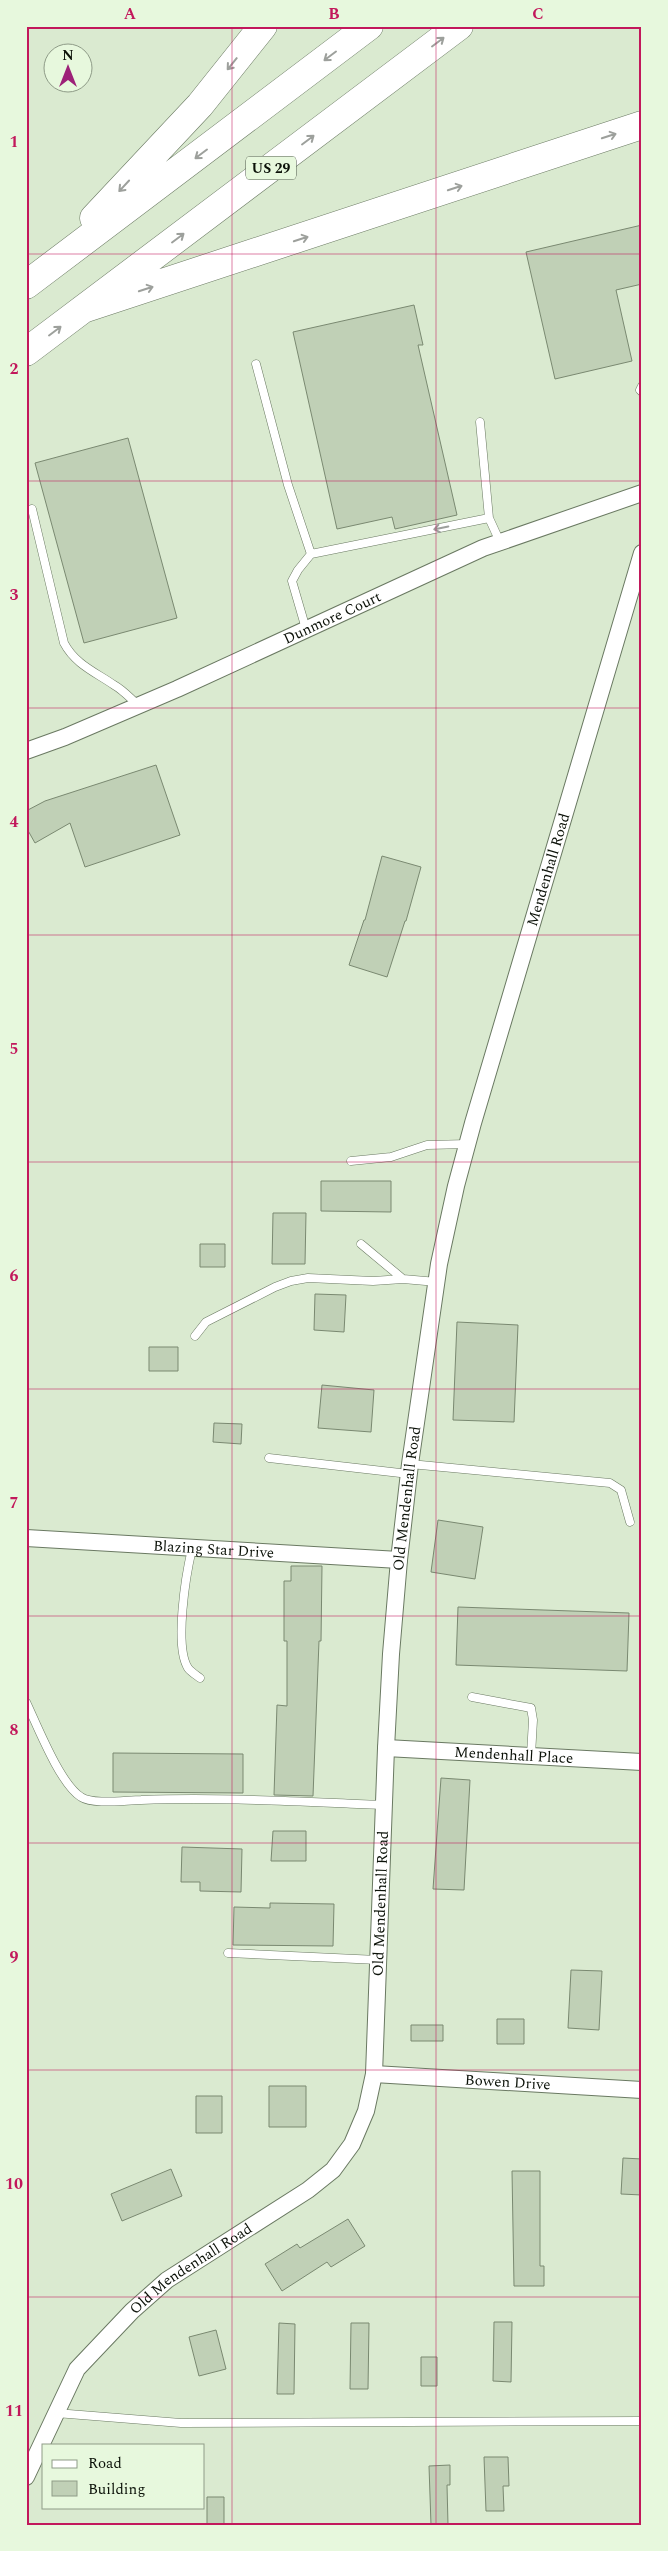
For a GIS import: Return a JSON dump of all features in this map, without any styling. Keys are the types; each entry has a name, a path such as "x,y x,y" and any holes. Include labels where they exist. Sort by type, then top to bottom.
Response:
{"highway":[{"path":"34,279 200,105 263,26"},
{"path":"34,279 369,26"},
{"name":"US 29","path":"26,352 459,26"},
{"path":"83,309 642,126"}],"street":[{"name":"Dunmore Court","path":"26,750 138,705 483,548 642,494"},
{"name":"Mendenhall Road","path":"456,1186 642,553"},
{"name":"Old Mendenhall Road","path":"26,2477 77,2369 132,2311 167,2280 308,2190 333,2170 352,2144 366,2111 374,2074 386,1748 399,1560 437,1282 456,1186"},
{"name":"Blazing Star Drive","path":"26,1538 399,1560"},
{"name":"Mendenhall Place","path":"386,1748 642,1762"},
{"name":"Bowen Drive","path":"374,2074 642,2090"}],"lane":[{"path":"256,364 274,433 311,554"},
{"path":"642,386 640,390 642,392"},
{"path":"480,422 489,518 500,542"},
{"path":"32,509 64,643 69,653 83,666 116,686 138,705"},
{"path":"306,629 292,581 311,554 489,518"},
{"path":"350,1161 391,1157 427,1145 468,1144"},
{"path":"361,1244 403,1279"},
{"path":"195,1336 206,1322 275,1287 291,1281 308,1278 373,1282 403,1279 437,1282"},
{"path":"269,1458 610,1483 621,1490 630,1522"},
{"path":"192,1549 184,1593 183,1649 189,1670 200,1678"},
{"path":"472,1697 531,1708 533,1720 531,1756"},
{"path":"27,1703 62,1774 74,1791 87,1800 180,1799 384,1805"},
{"path":"228,1953 379,1960"},
{"path":"56,2413 181,2423 642,2421"}],"building":[{"path":"642,225 642,284 616,290 632,361 555,379 526,252"},
{"path":"414,305 423,345 418,345 457,515 395,529 392,517 337,529 293,332"},
{"path":"128,438 177,618 84,643 35,463"},
{"path":"156,765 180,835 85,867 70,823 35,843 26,827 26,811 45,801"},
{"path":"382,856 421,867 406,921 387,977 349,965 365,920"},
{"path":"321,1181 391,1181 391,1212 321,1211"},
{"path":"273,1213 306,1213 305,1264 272,1264"},
{"path":"200,1244 225,1244 225,1267 200,1267"},
{"path":"315,1294 346,1295 344,1332 314,1330"},
{"path":"457,1322 518,1325 514,1422 453,1420"},
{"path":"149,1347 178,1347 178,1371 149,1371"},
{"path":"322,1385 374,1390 371,1432 318,1428"},
{"path":"214,1423 242,1424 241,1444 213,1442"},
{"path":"438,1520 483,1527 475,1579 431,1572"},
{"path":"291,1566 322,1566 321,1641 319,1641 313,1796 274,1795 277,1705 287,1706 287,1641 284,1641 284,1581 291,1581"},
{"path":"458,1607 629,1613 627,1671 456,1665"},
{"path":"113,1753 243,1754 243,1793 113,1792"},
{"path":"441,1778 470,1780 464,1890 433,1889"},
{"path":"273,1831 306,1831 306,1861 271,1861"},
{"path":"182,1847 242,1849 241,1892 200,1891 200,1882 181,1882"},
{"path":"270,1903 334,1904 333,1946 233,1945 234,1907 270,1908"},
{"path":"571,1970 602,1971 599,2030 568,2028"},
{"path":"497,2019 524,2019 524,2044 497,2044"},
{"path":"411,2025 443,2025 443,2041 411,2041"},
{"path":"269,2086 306,2086 306,2127 269,2127"},
{"path":"196,2096 222,2096 222,2133 196,2133"},
{"path":"623,2158 642,2159 642,2195 621,2194"},
{"path":"171,2169 182,2196 122,2221 111,2194"},
{"path":"512,2171 540,2171 540,2266 544,2266 544,2286 514,2286"},
{"path":"348,2219 365,2246 331,2267 327,2262 282,2291 265,2264 297,2244 300,2248"},
{"path":"494,2322 512,2322 511,2382 493,2381"},
{"path":"279,2323 295,2324 294,2394 277,2394"},
{"path":"351,2323 369,2323 368,2389 350,2389"},
{"path":"216,2330 226,2369 199,2376 189,2337"},
{"path":"421,2357 437,2357 437,2386 421,2386"},
{"path":"484,2457 508,2457 509,2486 503,2486 504,2511 486,2511"},
{"path":"450,2465 450,2485 447,2485 448,2525 431,2525 429,2466"},
{"path":"207,2497 224,2497 224,2525 207,2525"}]}
